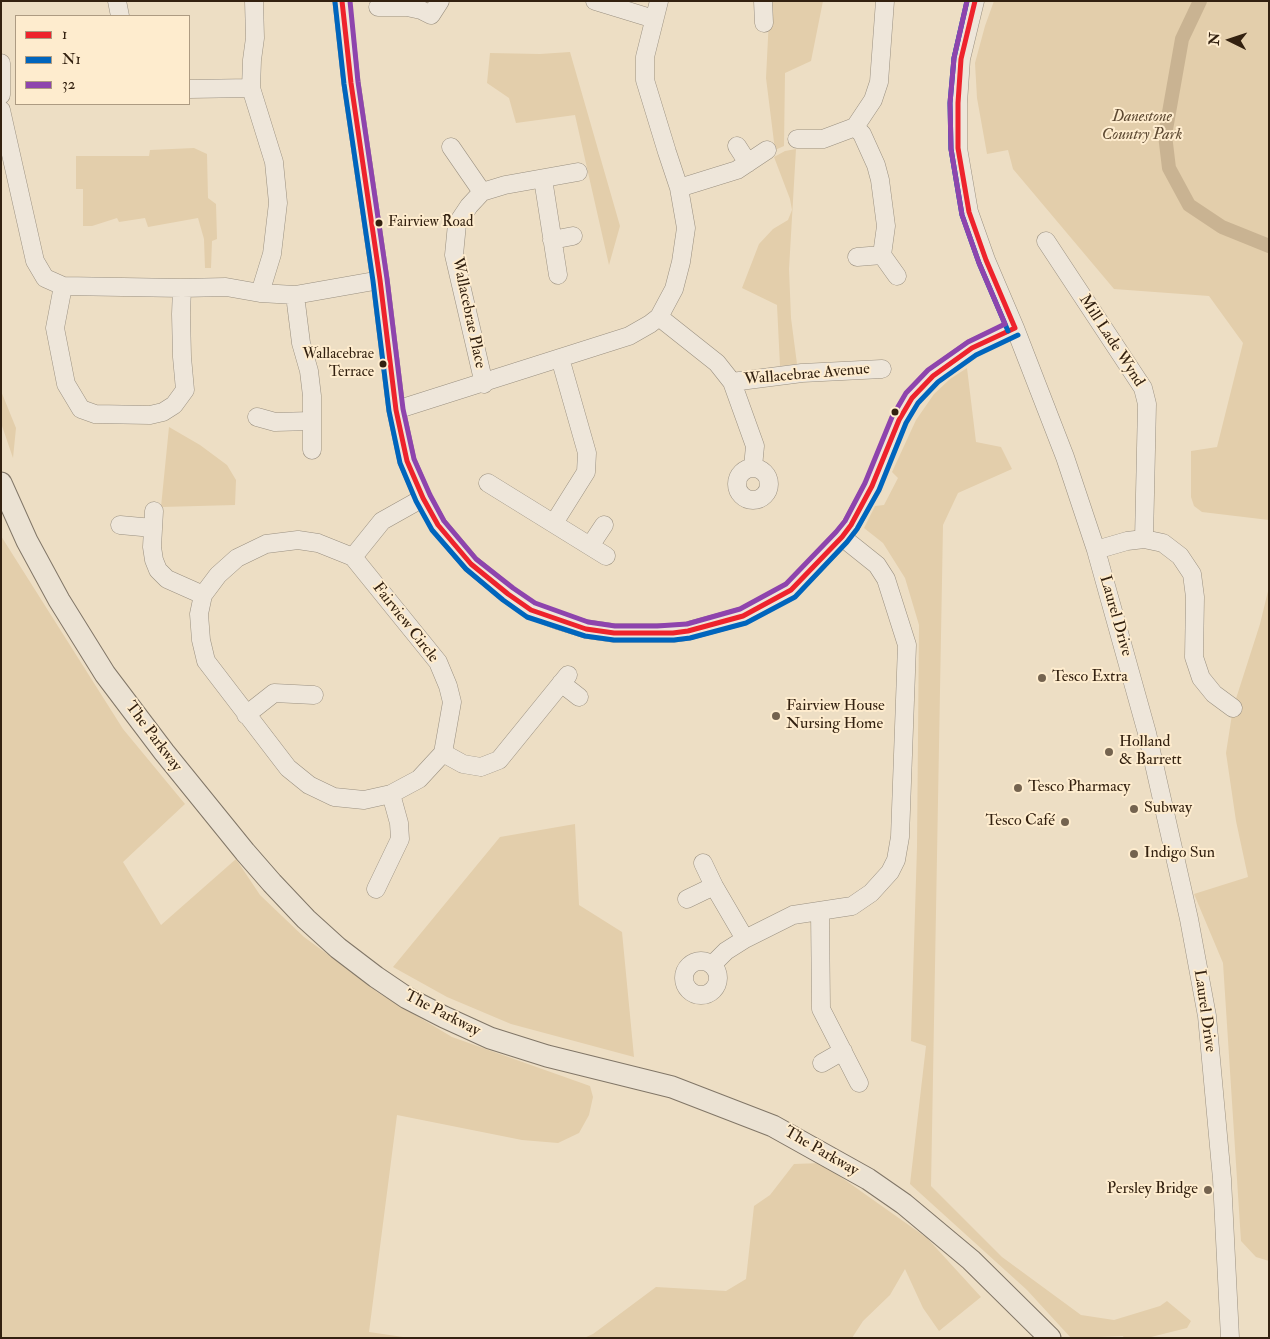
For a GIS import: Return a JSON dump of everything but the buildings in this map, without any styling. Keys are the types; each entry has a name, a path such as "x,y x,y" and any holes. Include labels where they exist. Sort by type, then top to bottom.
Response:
{"main road":[{"name":"The Parkway","path":"1,483 27,541 55,592 105,674 164,752 245,852 292,905 338,948 376,977 408,998 490,1038 547,1056 672,1087 773,1126 868,1179 904,1204 971,1260 1050,1338"}],"street":[{"path":"117,1 120,15"},
{"path":"254,1 255,38 251,88 274,162 278,203 272,254 260,293"},
{"path":"342,1 351,83 380,280 396,410 407,461 423,498 438,525 470,564 531,610 586,629 614,634 657,634 688,631 743,616 791,590 851,526 872,486 899,420 912,398 933,376 972,348 1015,328"},
{"path":"378,7 407,7 421,10 430,15 440,1"},
{"path":"595,1 654,19"},
{"path":"396,410 484,384 629,336 650,324 659,316 674,289 681,262 686,228 680,188 645,80 645,57 659,1"},
{"path":"763,1 764,23"},
{"path":"797,139 823,139 836,136 855,127 873,100 879,82 885,1"},
{"name":"Laurel Drive","path":"975,1 961,59 958,103 958,148 969,212 986,260 1015,328 1065,457 1096,550 1148,733 1189,919 1207,1016 1222,1179 1230,1338"},
{"path":"1,63 1,95"},
{"path":"190,89 251,88"},
{"path":"1,110 35,261 45,278 63,286 226,287 260,293 295,295 380,280"},
{"path":"855,127 862,134 873,157 880,180 886,226 882,255 897,276"},
{"path":"737,146 748,163"},
{"path":"451,147 482,192 506,184 578,172"},
{"path":"680,188 737,170 767,150"},
{"path":"542,179 558,275"},
{"name":"Wallacebrae Place","path":"482,192 456,224 454,255 484,384"},
{"path":"552,240 573,236"},
{"name":"Mill Lade Wynd","path":"1046,241 1143,388 1147,404 1144,539"},
{"path":"857,257 882,255"},
{"path":"63,286 55,328 66,384 81,409 95,414 150,415 163,412 174,406 185,390 181,348 182,288"},
{"path":"295,295 301,343 309,371 312,396 312,450"},
{"name":"Wallacebrae Avenue","path":"659,316 717,363 732,382 755,446 753,467"},
{"path":"554,523 586,472 588,453 560,358"},
{"name":"Wallacebrae Avenue","path":"732,382 802,373 882,369"},
{"path":"257,417 275,422 311,421"},
{"path":"488,483 606,556"},
{"path":"353,557 382,521 423,498"},
{"path":"120,525 153,520 152,547 158,570 167,578 203,595"},
{"path":"590,546 604,525"},
{"path":"712,965 726,951 745,938 792,915 852,906 871,893 890,872 896,860 900,837 907,645 886,580 877,565 842,537"},
{"path":"1096,550 1127,541 1144,539 1163,544 1180,556 1192,574 1195,597 1194,657 1201,678 1214,694 1233,708"},
{"name":"Fairview Circle","path":"298,540 318,543 353,557 438,662 448,686 452,702 443,753 419,779 392,794 364,800 334,797 309,785 288,768 206,661 201,640 199,614 203,595 218,574 237,558 266,544 298,540"},
{"path":"443,753 463,764 481,767 499,760 564,679 579,697"},
{"path":"246,715 274,693 314,695"},
{"path":"376,888 400,839 392,794"},
{"path":"704,863 714,886 745,938"},
{"path":"687,900 714,886"},
{"path":"820,911 821,1008 859,1083"},
{"path":"822,1063 843,1051"}],"green space":[{"path":"773,1 823,1 811,61 785,73 784,146 775,150 766,78 769,18"},
{"name":"Danestone Country Park","path":"994,1 1269,1 1269,520 1202,512 1194,506 1191,497 1191,451 1217,447 1243,343 1209,296 1114,289 1013,169 1008,150 987,154 977,98 975,63"},
{"path":"570,52 620,226 609,265 575,115 516,123 509,98 487,83 490,53 540,54"},
{"path":"194,148 207,154 208,198 216,204 217,239 212,241 211,268 205,268 204,239 198,218 148,227 145,218 119,222 117,218 92,226 83,226 83,189 76,189 76,156 149,156 150,150"},
{"path":"796,149 789,269 791,318 797,364 780,366 777,305 742,288 759,244 773,229 788,220 792,210 790,199 774,157 785,151"},
{"path":"967,368 976,442 1001,447 1012,469 958,493 943,525 931,1186 1002,1257 1081,1315 1114,1320 1160,1306 1167,1301 1191,1321 1187,1328 1147,1338 1124,1338 1123,1336 1071,1338 1027,1290 910,1184 926,1046 911,1041 917,847 919,625 905,578 883,543 864,528 875,506 884,505 898,478 892,472 916,420 934,394 950,379"},
{"path":"1,391 16,428 13,458 1,423"},
{"path":"169,427 200,445 227,465 236,480 235,505 161,507"},
{"path":"1,536 123,729 185,804 123,862 161,925 236,859 260,895 304,937 377,992 452,1037 590,1086 593,1097 589,1115 579,1133 558,1143 522,1140 397,1115 369,1332 410,1338 1,1338"},
{"path":"1269,587 1269,1261 1256,1257 1241,1241 1223,963 1194,894 1248,877 1236,821 1226,753 1233,708 1260,624"},
{"path":"575,824 579,905 622,932 634,1057 511,1024 447,997 393,967 500,837"},
{"path":"821,1163 927,1238 981,1297 939,1331 923,1308 905,1269 890,1295 863,1321 852,1338 584,1338 593,1334 656,1287 726,1291 746,1279 754,1206 770,1195 794,1164"}],"waterway":[{"path":"1200,1 1182,39 1165,135 1169,168 1189,205 1222,227 1269,246"}],"transit line":[{"name":"1","path":"342,1 351,83 380,280 396,410 407,461 423,498 438,525 471,564 531,610 586,629 614,633 673,633 688,631 743,616 791,590 842,537 851,525 872,486 899,420 912,398 933,376 972,348 1015,328"},
{"name":"32","path":"350,1 358,82 387,279 403,409 414,459 444,521 476,559 535,603 588,622 615,626 687,624 740,609 786,584 845,521 865,483 892,417 906,393 928,370 968,342 1005,324 979,263 962,215 951,149 950,103 954,58 967,1"},
{"name":"N1","path":"967,1 954,58 950,103 951,149 962,215 979,263 1008,331"},
{"name":"1","path":"975,1 961,59 958,103 958,148 969,212 986,260 1015,328"},
{"name":"N1","path":"335,2 344,84 373,281 389,411 400,463 416,501 432,530 466,569 527,617 585,636 614,640 674,640 690,638 746,623 795,597 857,529 879,490 906,423 918,403 938,382 976,355 1018,335"}],"place":[{"name":"Fairview Road","path":"379,223"},
{"name":"Wallacebrae Terrace","path":"383,364"},
{"name":"Tesco Extra","path":"1042,678"},
{"name":"Fairview House Nursing Home","path":"776,716"},
{"name":"Holland & Barrett","path":"1109,752"},
{"name":"Tesco Pharmacy","path":"1018,788"},
{"name":"Subway","path":"1134,809"},
{"name":"Tesco Café","path":"1065,822"},
{"name":"Indigo Sun","path":"1134,854"},
{"name":"Persley Bridge","path":"1208,1190"}]}
